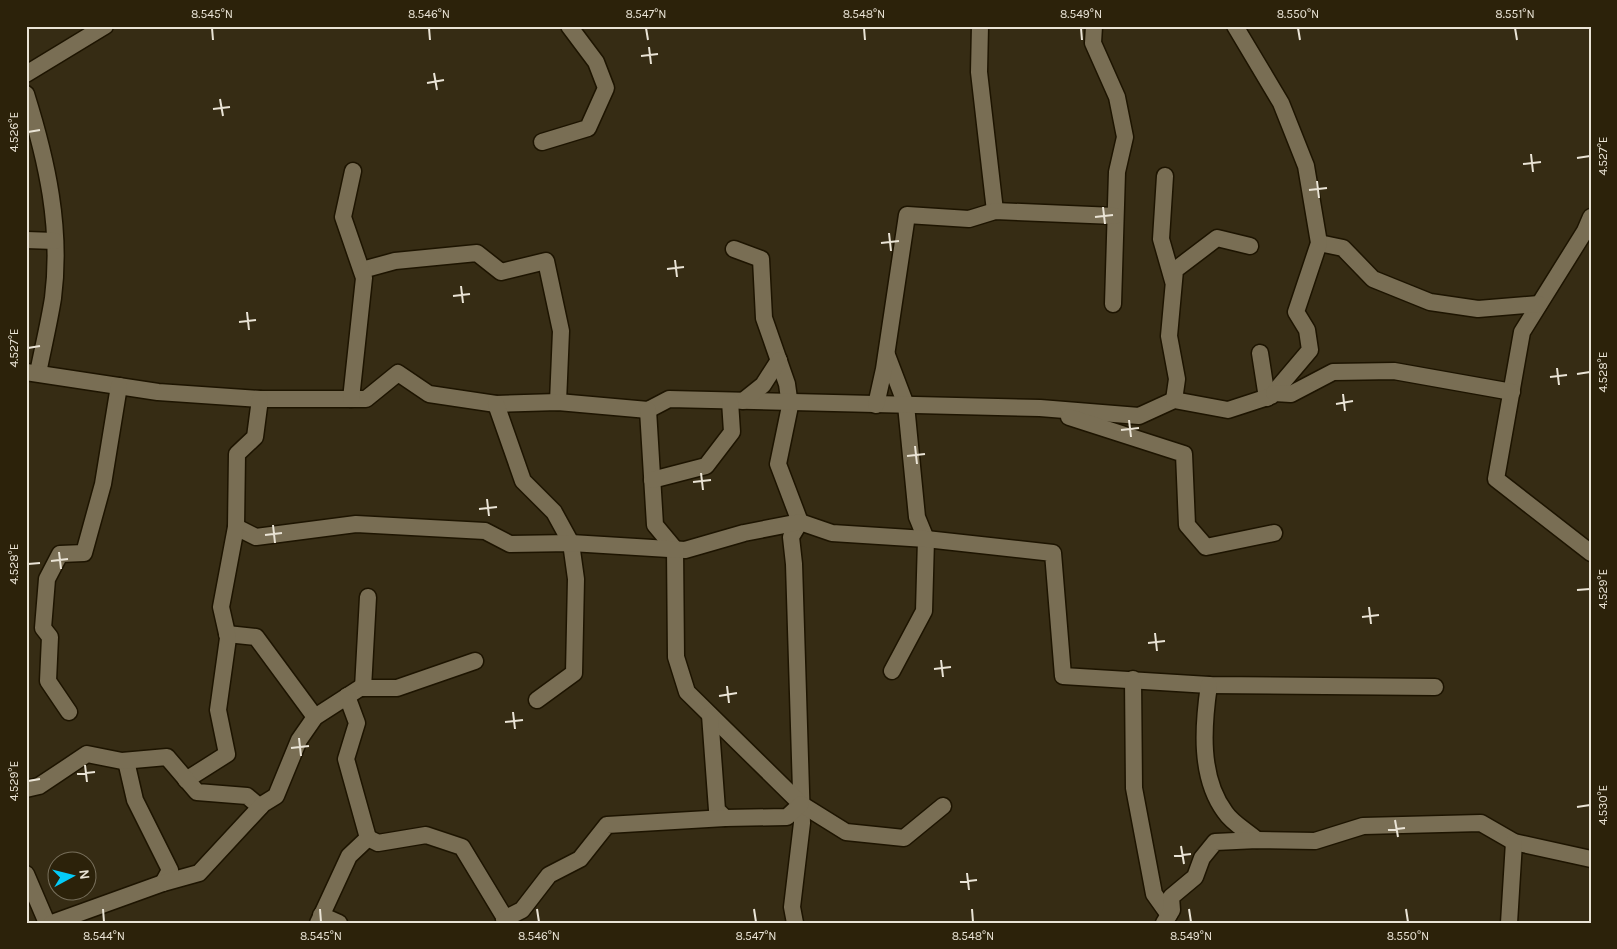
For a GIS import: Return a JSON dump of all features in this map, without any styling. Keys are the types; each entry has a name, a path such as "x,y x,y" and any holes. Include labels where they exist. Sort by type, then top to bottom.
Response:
{"street":[{"path":"26,74 105,26"},
{"path":"542,142 588,128 606,88 596,62 569,26"},
{"path":"980,26 979,72 995,211"},
{"path":"1094,26 1093,43 1117,97 1125,136 1117,172 1114,304"},
{"path":"1234,26 1281,103 1299,148 1306,166 1319,243 1296,312 1307,330 1310,350 1270,395"},
{"path":"26,94 39,136 51,187 56,241 53,297 32,373 158,392 260,399 366,399 398,373 428,394 496,404 558,402 648,410 669,399 1040,408 1139,416 1174,400 1228,410 1270,395 1291,394 1332,372 1359,371 1394,371 1512,392"},
{"path":"351,399 364,278 343,217 354,171"},
{"path":"1165,176 1161,240 1174,283"},
{"path":"876,405 907,215 968,219 995,211 1115,216"},
{"path":"1589,228 1522,332 1496,479 1591,553"},
{"path":"1174,400 1178,379 1169,336 1175,270 1217,238 1250,246"},
{"path":"26,240 56,241"},
{"path":"1319,243 1343,248 1373,279 1430,302 1478,309 1539,304"},
{"path":"734,249 761,259 764,318 787,384 789,402 778,464 800,522"},
{"path":"362,270 395,261 477,253 501,272 546,261 561,331 558,402"},
{"path":"886,353 906,405 917,517 926,539 924,611 892,671"},
{"path":"1260,353 1270,395"},
{"path":"736,401 763,385 779,360"},
{"path":"69,712 48,681 50,637 43,628 47,579 60,554 84,553 103,484 118,386"},
{"path":"186,780 227,754 218,710 227,634 221,607 236,527 237,454 255,438 260,399"},
{"path":"652,480 706,466 732,432 736,401"},
{"path":"496,404 524,481 554,512 571,543 576,579 574,673 537,700"},
{"path":"1040,408 1184,454 1187,525 1206,547 1274,533"},
{"path":"648,410 655,525 675,549 676,657 688,692 801,804 846,832 904,838 943,806"},
{"path":"795,923 792,907 802,823 794,564 791,537 800,522"},
{"path":"236,527 256,537 356,524 485,531 510,544 571,543 685,550 744,533 800,522 832,533 926,539 1053,553 1063,676 1209,685 1435,687"},
{"path":"363,688 368,597"},
{"path":"227,634 256,637 315,717"},
{"path":"52,923 164,883 199,873 260,807 276,796 299,740 315,717 347,696 363,688 397,688 475,661"},
{"path":"1134,679 1134,788 1154,894 1167,919"},
{"path":"1209,685 1204,719 1210,783 1225,813 1257,840"},
{"path":"347,696 357,723 346,759 368,838 378,843 426,835 462,847 506,921 522,910 549,876 580,859 607,825 724,818 787,817 801,804"},
{"path":"710,715 717,810 724,818"},
{"path":"26,789 38,786 87,754 126,761 166,757 198,792 247,796 260,807"},
{"path":"126,761 135,800 170,870 164,883"},
{"path":"1167,919 1172,910 1171,897 1194,877 1202,858 1215,842 1257,840 1315,841 1363,826 1481,823 1514,842 1591,859"},
{"path":"338,923 320,919 349,856 368,838"},
{"path":"1509,923 1514,842"},
{"path":"26,874 47,923"}]}
